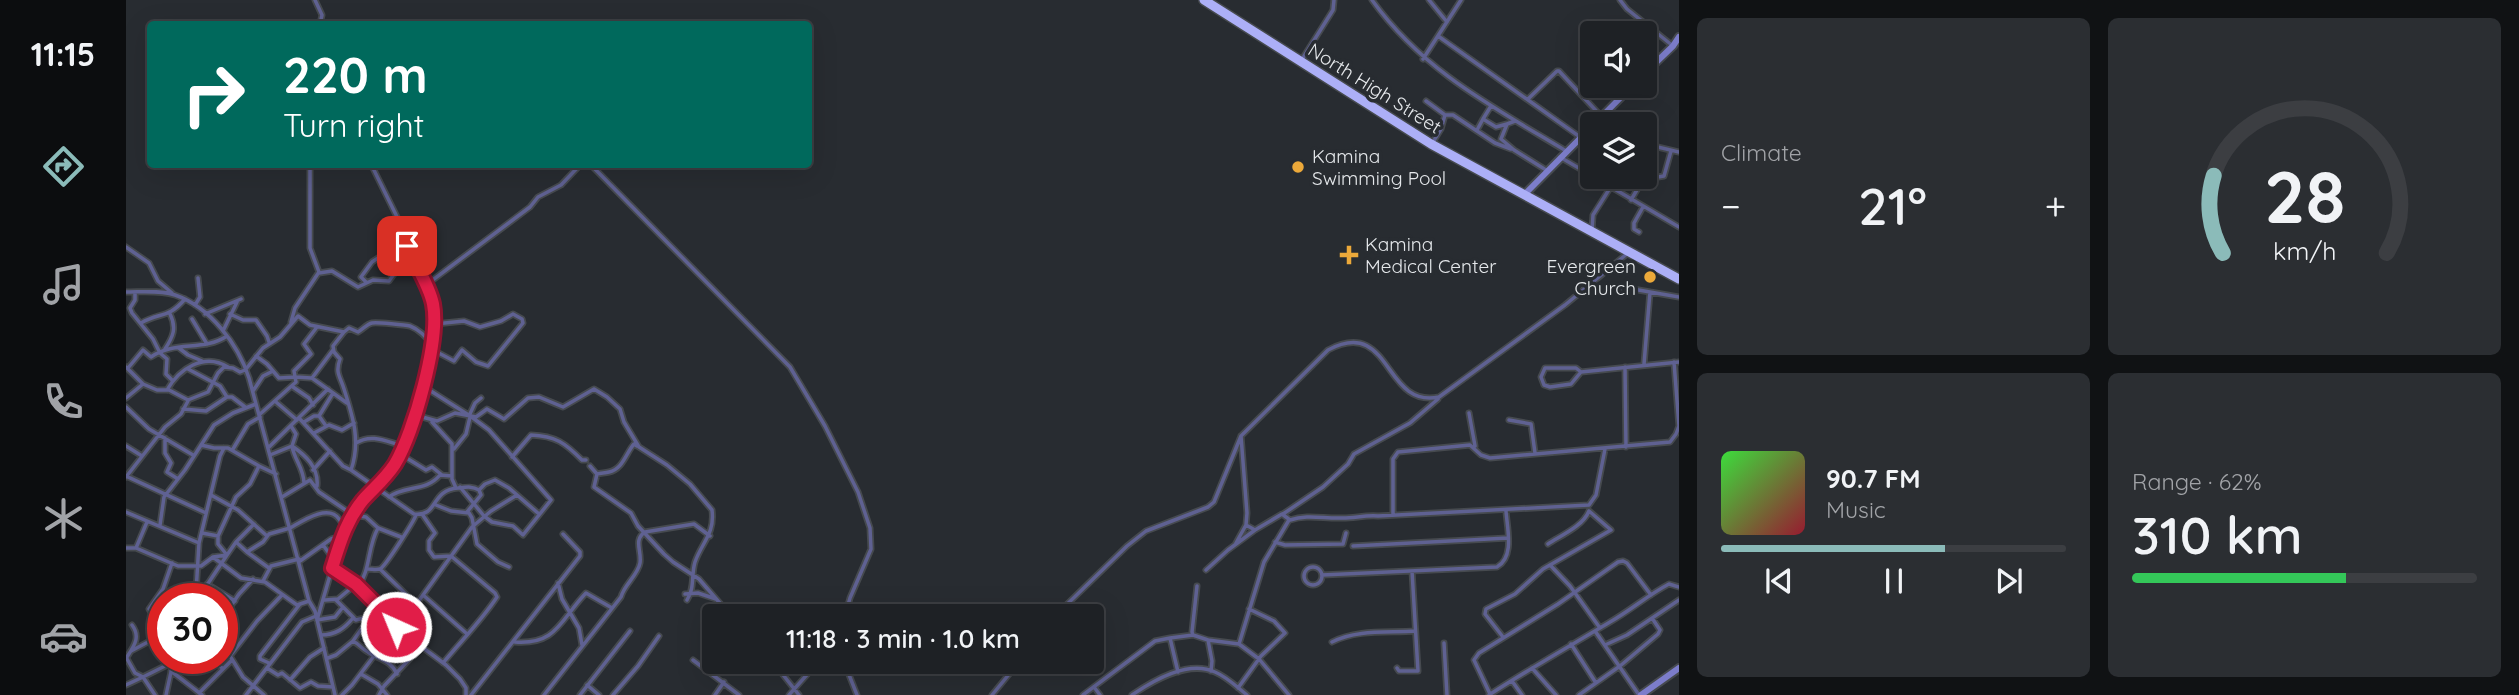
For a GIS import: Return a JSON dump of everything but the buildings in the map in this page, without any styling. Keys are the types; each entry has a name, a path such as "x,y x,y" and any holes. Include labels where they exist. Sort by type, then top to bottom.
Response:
{"highway":[{"name":"North High Street","path":"1204,0 1431,144 1679,279"}],"main road":[{"path":"1657,61 1679,37"},
{"path":"1605,112 1620,98"},
{"path":"1524,195 1580,137"},
{"path":"1640,695 1678,672"}],"street":[{"path":"315,0 322,15 321,21"},
{"path":"1300,63 1333,10 1334,0"},
{"path":"1371,0 1398,34 1423,59 1580,166"},
{"path":"1429,0 1447,22"},
{"path":"1423,59 1461,0"},
{"path":"1620,0 1627,9 1673,46"},
{"path":"1438,36 1580,137"},
{"path":"1528,99 1558,71 1597,112"},
{"path":"1426,101 1495,143 1514,150"},
{"path":"1477,130 1492,106"},
{"path":"1431,144 1441,129 1445,115"},
{"path":"1483,119 1496,127 1515,121"},
{"path":"1507,124 1501,139 1546,170"},
{"path":"1657,147 1679,152"},
{"path":"1631,200 1638,188 1652,178 1664,176 1671,151"},
{"path":"291,324 294,311 316,280 318,272 310,248 310,168"},
{"path":"317,618 341,536 353,515 388,474 400,454 423,386 435,324 426,285 373,168"},
{"path":"426,285 530,206 538,197 561,185 578,168"},
{"path":"594,168 790,367 819,416 864,506 872,540 872,549 848,604"},
{"path":"1592,232 1593,215 1610,189"},
{"path":"1613,189 1679,227"},
{"path":"1639,232 1634,229 1634,223 1643,207"},
{"path":"366,282 361,277 364,271 385,251 405,240"},
{"path":"126,247 149,262 158,281 173,294 195,305 236,345 246,369 276,474 309,601 317,618 335,695"},
{"path":"1206,570 1255,530 1323,487 1356,452 1410,423 1439,397 1565,305 1629,252"},
{"path":"318,272 332,271 358,287 373,280 389,281 400,266 413,261"},
{"path":"195,305 200,297 198,278"},
{"path":"1603,289 1627,288 1679,297"},
{"path":"126,292 173,294"},
{"path":"126,313 135,300 135,292"},
{"path":"1644,364 1650,292"},
{"path":"141,323 170,314 185,299"},
{"path":"205,314 239,300 223,331"},
{"path":"131,306 132,313 153,339 159,352 167,359 166,374 172,380"},
{"path":"294,311 317,327 344,332"},
{"path":"165,349 175,326 170,314"},
{"path":"230,314 243,320 256,320 269,342"},
{"path":"312,378 349,328 358,332 376,322 408,326 422,333 431,347 454,361 463,350 476,362 488,366 523,323 513,314 501,321 480,327 464,321 435,324"},
{"path":"179,348 188,355 204,361 218,362 240,372 246,369 269,342 280,337 298,316"},
{"path":"192,319 207,344"},
{"path":"232,450 248,424 293,387 296,377 294,371 311,356 304,345 317,327"},
{"path":"188,400 167,390 156,390 143,384 127,368 143,350 151,357 165,349 190,344 199,346 217,342 227,336"},
{"path":"1067,604 1146,531 1208,508 1218,495 1241,436 1328,350 1342,342 1366,344 1413,395 1431,399 1439,397"},
{"path":"334,348 340,359 338,374 354,423 356,443 351,470"},
{"path":"256,355 282,379 312,378 349,404"},
{"path":"167,390 172,380 204,361"},
{"path":"1393,515 1393,458 1398,452 1470,445 1481,455 1490,458 1664,444 1670,442 1676,434 1679,426 1676,362 1581,372 1571,384 1550,387 1545,385 1541,377 1545,369 1576,368 1581,372"},
{"path":"206,513 126,476 188,400 206,394 218,373 228,367"},
{"path":"1625,367 1626,447"},
{"path":"188,369 220,386 227,397"},
{"path":"252,391 263,376 273,371"},
{"path":"126,398 143,384"},
{"path":"423,386 489,430 551,500 523,535 513,526 492,522 458,488 452,476 453,449 430,420"},
{"path":"293,387 309,398 313,405"},
{"path":"268,448 328,389"},
{"path":"415,415 438,421 455,413 478,417 487,409 504,419 522,402 535,397 566,407 574,399 589,394 594,389 620,409 624,422 639,447"},
{"path":"319,416 333,393"},
{"path":"183,409 206,411 227,397 232,397 246,408"},
{"path":"453,449 466,435 475,403 481,398"},
{"path":"276,402 304,422 343,466 409,512 422,514 436,505 437,498 443,491 473,486 479,489 481,495 467,512"},
{"path":"160,525 165,496 214,425 256,404"},
{"path":"126,408 149,429 193,455"},
{"path":"1469,413 1475,448"},
{"path":"304,422 319,416"},
{"path":"319,416 326,426"},
{"path":"1509,420 1531,424 1535,453"},
{"path":"314,433 329,425 342,430 354,423"},
{"path":"291,426 296,434 292,446 295,461 305,478 304,483"},
{"path":"512,457 531,435 537,435 565,443 582,460 586,460"},
{"path":"1236,544 1246,524 1247,507 1241,436"},
{"path":"165,438 165,453 171,464 167,472 178,480"},
{"path":"356,443 364,439 382,438 403,446"},
{"path":"597,474 611,472 625,460 634,444 667,465 709,503 713,516 710,536 695,563 691,592 687,600"},
{"path":"201,445 232,450 276,474"},
{"path":"126,446 143,456"},
{"path":"270,455 292,446"},
{"path":"292,446 307,456 319,492 353,515 366,517 378,528 401,537"},
{"path":"197,583 201,533 224,448"},
{"path":"1548,544 1588,515 1589,505 1596,495 1605,449"},
{"path":"313,471 330,451"},
{"path":"400,454 421,468 426,470 432,467 442,475 452,476"},
{"path":"227,555 218,544 218,536 236,497 250,484 259,466"},
{"path":"590,466 597,474"},
{"path":"597,474 594,487 631,513 635,522 673,562 709,589 720,604"},
{"path":"389,497 399,490 432,484 442,475"},
{"path":"282,496 310,480 317,486"},
{"path":"479,489 495,480 539,514"},
{"path":"211,495 231,506 267,536"},
{"path":"400,628 472,527 517,495"},
{"path":"436,505 451,511 467,512 472,518 477,544 509,568"},
{"path":"1239,644 1264,562 1289,520 1303,516 1346,519 1367,515 1589,505"},
{"path":"1322,575 1497,567 1506,559 1506,510"},
{"path":"1503,637 1485,611 1515,594 1543,569 1611,530 1589,511"},
{"path":"126,512 199,543"},
{"path":"247,552 263,542 267,536 314,515 331,513 339,517 345,529"},
{"path":"368,569 380,569 385,565 401,537 415,520 416,514"},
{"path":"422,514 435,533 429,541 432,555 451,556 497,597 490,611 443,663"},
{"path":"1282,514 1289,520"},
{"path":"135,548 147,522"},
{"path":"208,583 236,542 254,524"},
{"path":"544,695 612,608 639,566 638,540 645,532 696,524 710,536"},
{"path":"1246,524 1255,530"},
{"path":"324,600 336,600 357,586 368,569 369,548 378,528"},
{"path":"201,533 218,536"},
{"path":"1275,542 1284,545 1339,545 1345,542 1346,533"},
{"path":"332,568 357,586 421,647 443,663 460,679 469,695 515,642 581,554 563,534"},
{"path":"262,582 270,568 299,560 341,536"},
{"path":"1353,546 1508,537"},
{"path":"236,542 270,568"},
{"path":"323,545 334,560"},
{"path":"126,548 135,548 172,563 198,567 213,557 227,555"},
{"path":"213,557 241,578 262,582 297,605 309,601"},
{"path":"1651,595 1623,561 1479,653 1474,660 1490,695 1669,584 1679,587"},
{"path":"165,583 172,563"},
{"path":"1550,565 1574,593 1605,645 1640,695"},
{"path":"1312,567 1319,569 1322,575 1320,582 1314,585 1307,583 1304,577 1306,570 1312,567"},
{"path":"380,569 416,604"},
{"path":"1397,668 1399,671 1418,671 1412,571"},
{"path":"238,597 253,579"},
{"path":"558,583 559,591 579,628 582,645"},
{"path":"1194,635 1192,624 1196,615 1197,586"},
{"path":"685,594 691,592 716,599"},
{"path":"515,642 532,643 548,637 588,593 612,608"},
{"path":"238,648 257,621 282,595"},
{"path":"423,596 467,634"},
{"path":"336,600 356,620 368,617"},
{"path":"1605,645 1627,635 1679,600"},
{"path":"300,604 260,659 278,675 282,673 300,688 311,682 318,686 333,687"},
{"path":"246,695 302,622 335,617 343,607"},
{"path":"328,658 353,641 377,607"},
{"path":"1238,688 1259,659 1285,633 1274,621 1250,609"},
{"path":"320,635 332,635 354,618"},
{"path":"1579,695 1620,666 1657,634 1660,630 1651,618"},
{"path":"132,625 136,637 126,657 135,673 143,677 155,695"},
{"path":"342,695 396,627 400,628"},
{"path":"580,695 630,631"},
{"path":"1332,642 1365,633 1415,631"},
{"path":"1083,695 1155,641 1194,635 1208,640 1239,644 1259,659 1289,695"},
{"path":"614,695 659,636"},
{"path":"1170,638 1178,672"},
{"path":"1208,640 1211,671"},
{"path":"353,641 383,659 397,674"},
{"path":"131,651 147,642"},
{"path":"1444,643 1447,695"},
{"path":"1571,644 1596,683"},
{"path":"379,695 421,647"},
{"path":"290,680 310,657 324,648"},
{"path":"693,660 739,695"},
{"path":"238,667 264,695"},
{"path":"1532,667 1556,695"},
{"path":"1132,695 1151,682 1178,672 1199,669 1211,671 1247,695"},
{"path":"126,685 148,674"},
{"path":"166,695 170,674"},
{"path":"175,674 201,694 218,674"},
{"path":"361,674 387,695"},
{"path":"783,674 799,695"},
{"path":"789,695 808,674"},
{"path":"849,674 857,695"},
{"path":"992,695 1009,674"},
{"path":"1512,681 1522,695"},
{"path":"715,695 724,682"},
{"path":"587,685 599,695"},
{"path":"1094,687 1100,695"}],"place":[{"name":"Kamina Swimming Pool","path":"1298,167"},
{"name":"Kamina Medical Center","path":"1349,255"},
{"name":"Evergreen Church","path":"1650,277"}],"route":[{"path":"396,627 400,628 356,584 332,568 338,544 349,520 385,478 398,458 423,386 434,334 434,312 432,299 407,246"}]}
